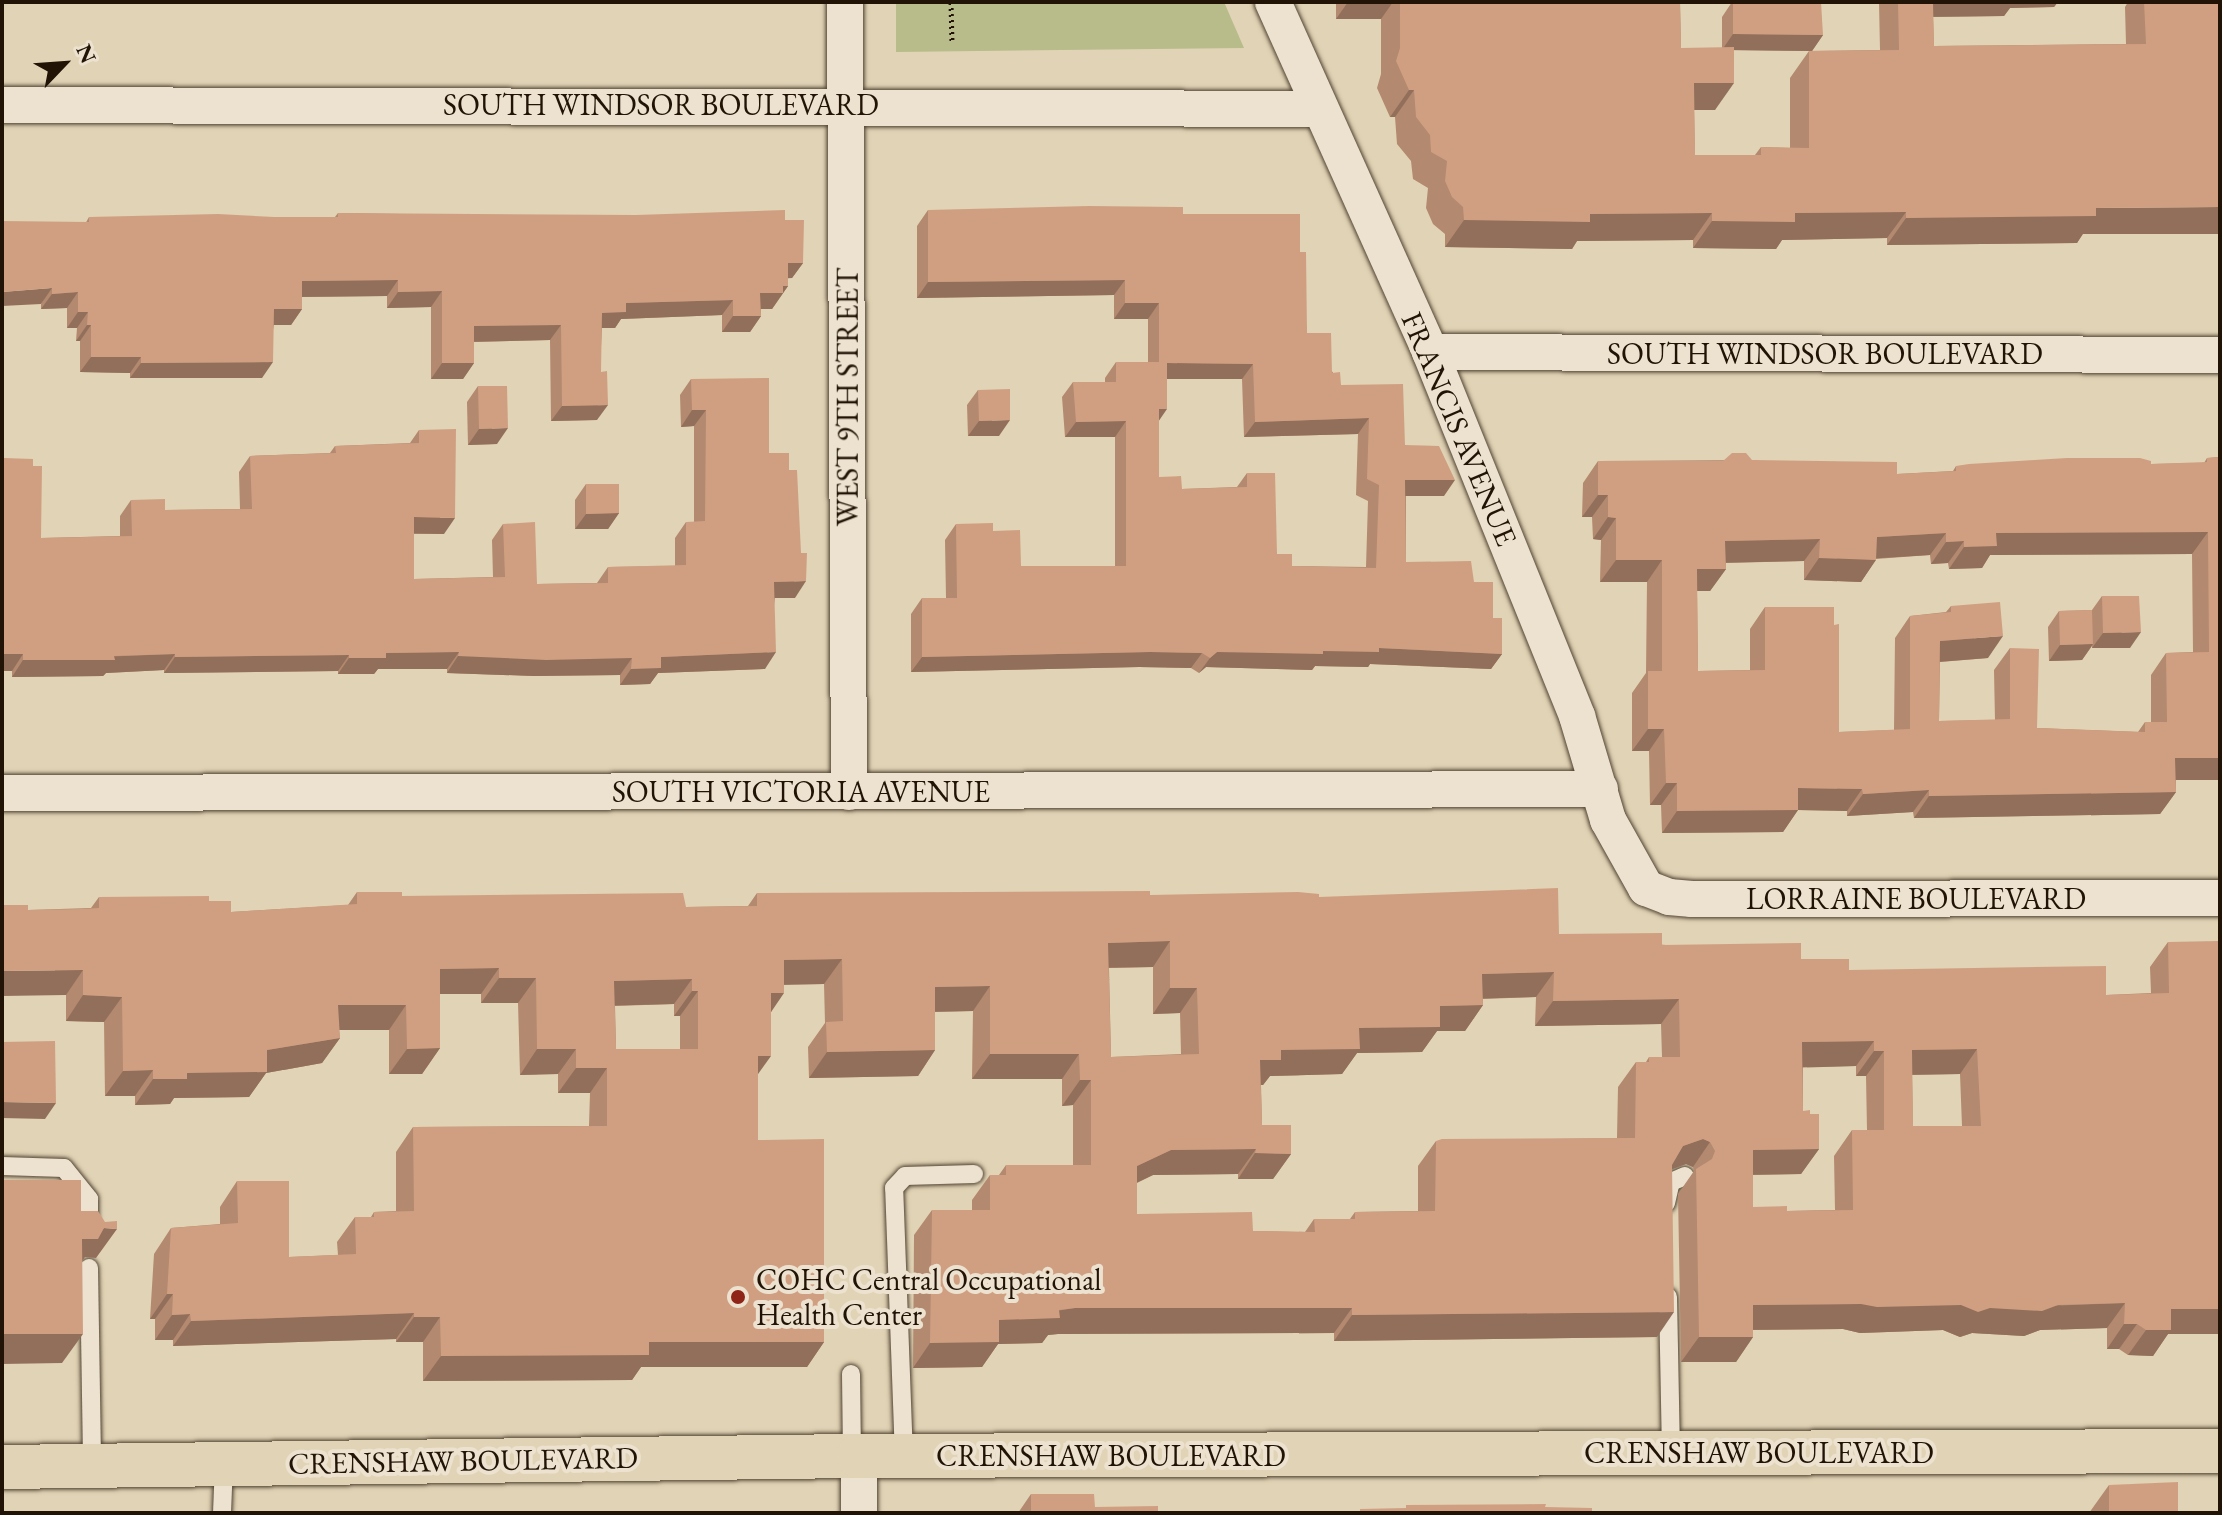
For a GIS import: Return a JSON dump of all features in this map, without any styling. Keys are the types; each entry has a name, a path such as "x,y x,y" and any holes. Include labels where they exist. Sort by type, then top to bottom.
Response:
{"main road":[{"name":"CRENSHAW BOULEVARD","path":"2,1467 856,1456 2220,1451"}],"street":[{"name":"WEST 9TH STREET","path":"845,2 849,792"},
{"name":"FRANCIS AVENUE","path":"1273,2 1430,352 1577,716 1608,820 1629,862"},
{"name":"SOUTH WINDSOR BOULEVARD","path":"2,105 1319,109"},
{"name":"SOUTH WINDSOR BOULEVARD","path":"1430,352 2220,355"},
{"name":"SOUTH VICTORIA AVENUE","path":"2,793 1600,789"},
{"name":"LORRAINE BOULEVARD","path":"1629,862 1646,888 1669,897 1692,899 2220,898"},
{"path":"856,1456 859,1513"}],"lane":[{"path":"2,1166 64,1168 89,1199 89,1241"},
{"path":"904,1457 894,1188 905,1176 974,1174"},
{"path":"1667,1221 1666,1191 1671,1182 1685,1176"},
{"path":"89,1268 92,1467"},
{"path":"1668,1282 1671,1453"},
{"path":"851,1374 856,1456"},
{"path":"222,1513 224,1464"}],"path":[{"path":"951,2 952,42"}],"green space":[{"path":"896,2 1224,2 1244,48 896,52"}],"building":[{"path":"1400,2 1680,2 1681,48 1734,47 1734,83 1694,83 1695,155 1761,155 1761,147 1809,148 1809,51 1899,50 1898,2 1933,2 1934,46 2146,44 2144,2 2220,2 2220,207 2096,208 2096,216 1906,218 1906,212 1795,213 1795,222 1712,221 1712,213 1590,214 1590,222 1464,220 1463,207 1452,197 1445,181 1447,161 1431,152 1430,135 1416,117 1414,90 1409,90 1396,61 1400,48"},
{"path":"1733,2 1821,2 1823,35 1733,34"},
{"path":"1183,207 1183,214 1300,214 1300,252 1306,252 1307,333 1331,333 1332,373 1340,372 1341,385 1403,384 1405,445 1439,446 1455,480 1405,480 1406,562 1471,561 1474,582 1493,582 1493,618 1502,618 1502,654 1379,648 1379,652 1323,651 1323,654 1217,652 1210,658 1202,653 1150,652 922,657 922,598 957,598 956,524 993,523 993,531 1020,530 1021,566 1126,566 1126,421 1076,422 1073,382 1116,382 1116,362 1159,362 1159,303 1125,303 1125,280 928,282 928,210","holes":["1167,363 1253,364 1255,422 1369,418 1367,479 1379,485 1376,568 1292,566 1292,554 1277,554 1275,473 1247,473 1247,487 1182,489 1181,476 1159,477 1159,409 1167,409"]},
{"path":"785,210 785,220 804,220 803,263 788,263 788,286 783,286 783,293 760,293 761,316 733,316 733,300 626,303 626,312 602,313 601,372 607,371 608,405 562,406 561,325 474,326 474,363 442,363 442,291 398,292 398,280 302,281 302,309 274,309 273,362 141,363 141,357 91,357 91,325 87,325 88,312 78,312 78,292 52,294 52,288 2,292 2,221 89,222 89,217 218,214 274,217 338,217 338,213 636,215"},
{"path":"769,378 769,453 789,453 789,470 797,470 801,553 807,553 806,581 774,582 776,652 661,657 661,668 631,669 632,658 546,660 458,656 459,652 386,653 386,658 349,658 349,655 175,657 175,654 114,656 115,660 23,660 23,654 2,654 4,458 33,459 33,466 42,466 41,538 132,536 131,500 165,499 165,510 252,509 250,456 336,453 335,446 419,443 419,430 456,429 455,518 414,517 414,579 505,577 503,524 535,522 537,584 608,583 608,567 686,565 686,522 705,521 706,410 692,410 691,379"},
{"path":"478,386 507,386 508,428 479,429"},
{"path":"1010,389 1010,420 979,421 978,390"},
{"path":"1732,453 1746,453 1752,460 1897,462 1897,474 1956,471 1956,466 1969,464 2067,458 2140,458 2151,461 2151,464 2207,462 2207,458 2220,457 2220,758 2175,758 2176,792 1929,796 1929,790 1863,794 1862,789 1798,788 1798,810 1677,811 1677,783 1666,783 1664,729 1648,729 1648,671 1662,671 1662,560 1616,560 1616,518 1608,517 1608,495 1598,495 1598,461 1723,461","holes":["2208,532 2209,652 2166,653 2167,722 2145,722 2145,732 2037,728 2039,649 2010,648 2010,719 1939,721 1940,641 2003,636 2000,602 1951,606 1951,612 1910,616 1910,729 1839,732 1839,624 1834,625 1834,607 1765,607 1765,670 1698,671 1697,569 1726,569 1725,541 1820,539 1819,558 1876,560 1877,537 1946,533 1946,542 1964,541 1964,547 1997,546 1996,533"]},
{"path":"586,484 619,484 619,513 586,514"},
{"path":"2102,596 2139,596 2141,632 2103,633"},
{"path":"2092,610 2093,644 2060,645 2059,611"},
{"path":"1558,888 1559,934 1662,933 1662,945 1801,943 1801,959 1849,959 1849,970 2106,966 2106,995 2169,993 2168,942 2218,941 2220,1309 2171,1309 2171,1330 2146,1330 2137,1324 2124,1324 2125,1303 2058,1305 2042,1311 1990,1308 1978,1312 1961,1305 1753,1305 1753,1337 1699,1337 1696,1169 1712,1159 1715,1151 1710,1142 1703,1139 1683,1146 1672,1165 1674,1312 1352,1315 1352,1308 1075,1308 1059,1310 1060,1318 999,1320 999,1342 930,1343 932,1210 990,1210 990,1175 1006,1175 1006,1165 1091,1165 1091,1080 1080,1080 1079,1054 990,1054 990,986 935,987 935,1050 827,1052 826,1022 843,1021 842,959 784,960 784,993 771,993 771,1056 758,1056 758,1140 824,1139 824,1342 649,1342 649,1355 441,1356 440,1317 414,1317 414,1313 191,1321 190,1314 172,1315 173,1294 167,1294 171,1228 238,1223 237,1181 289,1181 289,1257 356,1254 355,1217 374,1217 374,1212 414,1211 413,1127 607,1126 607,1068 576,1068 576,1049 537,1049 536,978 499,978 499,968 440,969 440,1048 407,1049 406,1005 338,1005 340,1038 267,1050 267,1072 187,1073 187,1079 153,1079 153,1070 123,1071 122,997 83,995 83,970 2,971 2,905 28,905 28,910 99,908 99,897 209,896 209,901 231,901 231,912 357,904 357,892 402,892 402,896 683,893 686,907 757,906 757,893 1150,891 1150,895 1298,892 1319,894 1319,897","holes":["1170,941 1170,988 1197,988 1199,1054 1111,1057 1108,943","1554,972 1553,1001 1679,999 1680,1057 1649,1057 1649,1062 1636,1062 1635,1138 1436,1141 1435,1211 1355,1212 1355,1219 1314,1219 1315,1232 1253,1231 1252,1212 1137,1214 1137,1166 1171,1150 1256,1149 1255,1153 1291,1154 1291,1125 1262,1125 1260,1060 1281,1060 1281,1050 1360,1049 1359,1028 1440,1027 1440,1006 1483,1005 1482,974","692,979 692,991 698,991 698,1049 616,1049 614,981","1874,1041 1874,1051 1884,1051 1884,1130 1852,1130 1853,1210 1787,1211 1787,1206 1753,1207 1753,1150 1819,1149 1819,1114 1803,1111 1802,1042","1977,1049 1981,1126 1913,1126 1912,1050"]},
{"path":"55,1041 56,1103 2,1102 2,1042"},
{"path":"2,1180 81,1180 81,1211 98,1211 105,1222 117,1221 117,1229 104,1228 98,1239 82,1239 83,1334 2,1334"},
{"path":"2178,1482 2178,1512 2220,1513 2109,1513 2109,1485"},
{"path":"1031,1494 1094,1494 1095,1507 1158,1506 1158,1513 1031,1513"},
{"path":"1546,1504 1545,1507 1592,1508 1592,1513 1360,1513 1360,1509 1406,1508 1406,1505"}],"place":[{"name":"COHC Central Occupational Health Center","path":"738,1297"}]}
